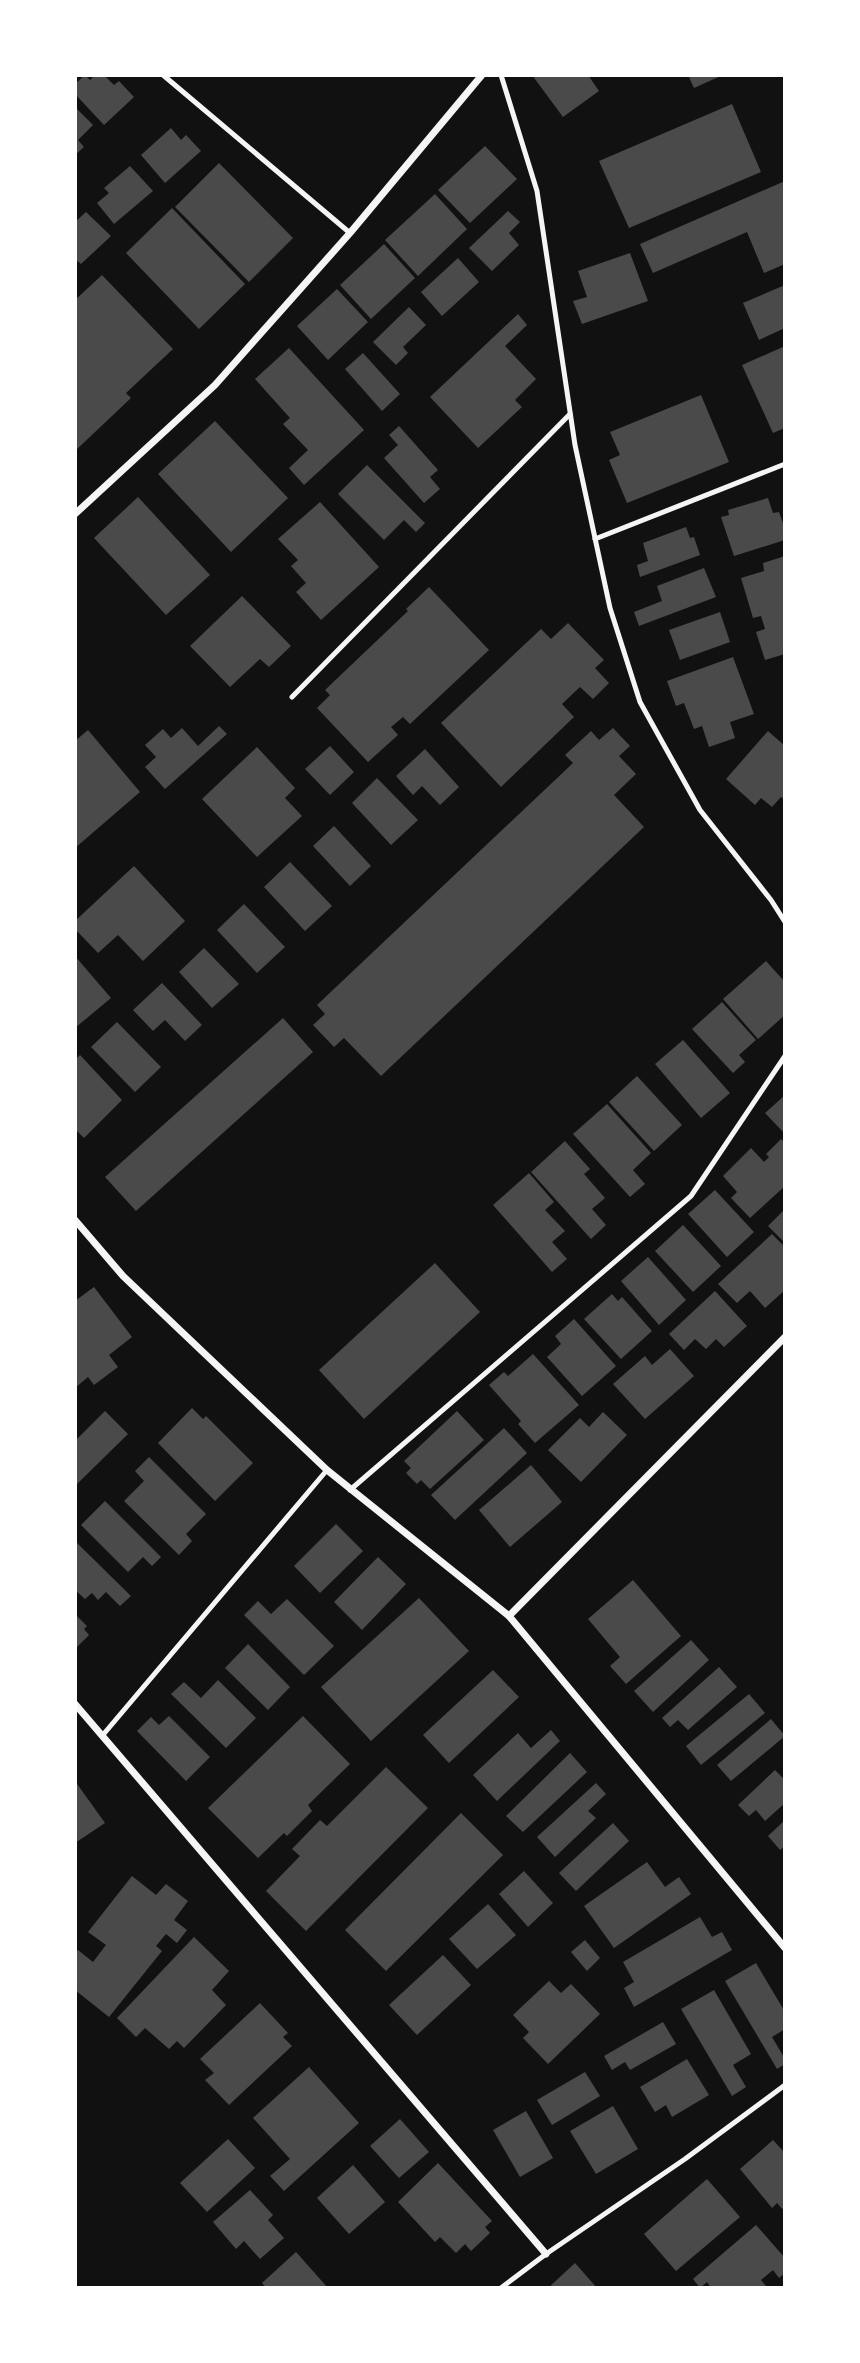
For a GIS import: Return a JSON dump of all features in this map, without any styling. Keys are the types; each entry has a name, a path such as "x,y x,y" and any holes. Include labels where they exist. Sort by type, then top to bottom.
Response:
{"street":[{"path":"75,514 215,385 350,233 482,75"},
{"path":"75,1220 123,1276 327,1470 509,1616 785,1948"},
{"path":"509,1616 785,1336"},
{"path":"75,1704 546,2254"}],"lane":[{"path":"163,75 350,233"},
{"path":"501,75 537,191 570,414 595,539 610,608 640,702 700,810 772,900 785,922"},
{"path":"292,696 570,414"},
{"path":"595,539 785,464"},
{"path":"350,1490 691,1196 785,1056"},
{"path":"102,1735 327,1470"},
{"path":"501,2288 785,2085"}],"building":[{"path":"85,75 90,80 95,75 104,75 114,85 119,81 134,97 104,125 75,94 75,84"},
{"path":"532,75 588,75 599,91 563,117"},
{"path":"688,75 723,75 694,88"},
{"path":"732,104 761,172 629,228 599,161"},
{"path":"75,107 93,125 78,140 84,147 75,155"},
{"path":"171,128 181,140 186,135 201,151 165,183 141,155"},
{"path":"485,146 517,179 470,223 438,190"},
{"path":"219,163 293,238 249,282 175,207"},
{"path":"130,166 153,191 114,224 97,203 109,193 104,188"},
{"path":"785,181 785,264 764,273 747,232 653,273 640,244"},
{"path":"435,194 467,229 418,276 385,240"},
{"path":"172,208 245,284 199,329 126,253"},
{"path":"508,211 520,222 509,233 519,245 492,271 469,248"},
{"path":"86,212 111,236 81,264 75,259 75,222"},
{"path":"384,244 415,278 371,319 340,285"},
{"path":"630,253 648,301 582,324 573,301 587,297 578,271"},
{"path":"458,258 479,282 442,316 421,292"},
{"path":"102,275 173,349 126,393 131,398 75,451 75,300"},
{"path":"785,285 785,328 759,340 743,303"},
{"path":"337,289 368,322 328,360 297,326"},
{"path":"409,307 426,325 403,347 408,353 396,365 373,342"},
{"path":"518,314 527,325 505,346 536,379 515,400 522,407 478,448 430,397"},
{"path":"785,346 785,428 773,433 742,365"},
{"path":"289,348 364,430 304,485 289,468 308,450 283,424 290,418 255,379"},
{"path":"363,353 400,394 382,411 345,369"},
{"path":"701,395 729,462 627,503 609,460 620,455 610,432"},
{"path":"215,421 288,498 231,552 158,474"},
{"path":"399,426 438,470 430,477 440,489 424,503 384,458 398,445 389,435"},
{"path":"367,465 425,523 416,532 404,520 384,540 338,494"},
{"path":"138,497 210,575 166,615 94,538"},
{"path":"768,498 773,513 779,512 785,529 785,540 734,556 721,517 729,515 728,510"},
{"path":"320,502 379,567 321,620 296,592 306,583 291,566 298,560 278,539"},
{"path":"686,527 690,538 694,537 700,555 640,577 637,565 648,561 643,543"},
{"path":"785,556 785,654 765,660 756,632 765,629 761,616 753,618 741,578 764,571 763,563"},
{"path":"704,568 716,597 639,626 634,612 662,601 657,586"},
{"path":"429,587 489,650 410,724 403,717 391,727 398,735 368,762 317,708 330,695 325,690 408,611 406,609"},
{"path":"242,596 291,646 269,667 260,659 230,687 190,646"},
{"path":"720,612 730,642 680,660 669,630"},
{"path":"568,623 604,660 595,668 609,683 593,699 580,687 562,704 574,717 501,787 441,723 541,629 551,639"},
{"path":"733,657 754,714 730,722 735,738 709,747 702,726 694,729 684,703 676,706 667,681"},
{"path":"219,726 227,734 165,789 145,767 156,757 145,745 163,729 171,738 182,728 198,746"},
{"path":"613,728 630,746 619,756 636,774 614,795 644,827 381,1076 344,1038 334,1047 313,1025 325,1014 317,1005 573,763 565,755 591,731 599,740"},
{"path":"88,730 140,792 75,848 75,741"},
{"path":"768,731 785,746 785,800 781,797 772,807 761,798 755,805 726,779"},
{"path":"330,746 354,772 330,795 305,769"},
{"path":"257,747 295,788 285,798 302,816 257,857 202,799"},
{"path":"425,749 459,787 440,805 422,786 413,795 396,776"},
{"path":"377,778 418,820 391,845 352,803"},
{"path":"334,826 371,866 350,886 313,846"},
{"path":"290,862 332,906 305,931 264,887"},
{"path":"134,866 185,921 143,961 118,935 98,953 75,929 75,921"},
{"path":"244,904 285,947 257,973 217,930"},
{"path":"204,948 239,984 212,1008 179,972"},
{"path":"75,956 111,998 75,1028"},
{"path":"766,961 785,982 785,1015 758,1039 723,999"},
{"path":"162,983 202,1025 185,1041 165,1020 153,1031 133,1010"},
{"path":"722,1002 756,1040 739,1055 745,1062 733,1073 692,1029"},
{"path":"283,1018 313,1052 136,1211 105,1177"},
{"path":"117,1022 161,1067 135,1092 91,1047"},
{"path":"683,1040 730,1093 701,1118 655,1064"},
{"path":"80,1055 122,1100 84,1138 75,1129 75,1060"},
{"path":"637,1076 682,1125 654,1151 609,1102"},
{"path":"785,1095 785,1134 765,1113"},
{"path":"607,1104 651,1153 633,1170 645,1184 630,1197 573,1134"},
{"path":"781,1139 785,1143 785,1186 750,1218 731,1198 737,1192 723,1176 751,1148 764,1162 769,1157 766,1154"},
{"path":"565,1141 590,1169 584,1174 605,1198 592,1209 606,1225 591,1239 531,1172"},
{"path":"529,1173 554,1202 545,1210 565,1231 552,1242 567,1259 552,1272 493,1205"},
{"path":"715,1190 754,1232 727,1257 688,1214"},
{"path":"785,1209 785,1243 768,1226"},
{"path":"683,1225 721,1266 693,1292 655,1251"},
{"path":"772,1234 785,1247 785,1290 765,1308 750,1291 737,1303 718,1284"},
{"path":"648,1257 686,1300 659,1325 621,1281"},
{"path":"435,1263 480,1312 364,1419 319,1370"},
{"path":"94,1287 132,1337 109,1355 118,1367 94,1385 88,1377 75,1388 75,1301"},
{"path":"715,1291 747,1326 724,1347 716,1339 706,1349 695,1339 684,1350 669,1334"},
{"path":"612,1294 618,1301 622,1297 652,1331 621,1359 584,1319"},
{"path":"574,1319 616,1366 582,1396 547,1357 561,1344 555,1336"},
{"path":"670,1349 694,1376 645,1419 613,1384 645,1356 652,1365"},
{"path":"533,1354 579,1405 535,1443 518,1424 521,1421 489,1385 504,1372 508,1376"},
{"path":"192,1408 203,1419 206,1416 253,1463 215,1501 158,1443"},
{"path":"105,1411 128,1434 75,1486 75,1441"},
{"path":"457,1411 484,1440 430,1489 421,1480 417,1484 406,1473 411,1468 404,1461"},
{"path":"603,1412 627,1435 581,1482 548,1450 580,1418 589,1427"},
{"path":"504,1428 527,1453 455,1520 431,1495"},
{"path":"149,1457 206,1514 186,1534 192,1541 179,1555 124,1501 144,1481 135,1471"},
{"path":"531,1465 562,1502 510,1547 479,1510"},
{"path":"105,1501 161,1557 152,1566 143,1557 128,1572 81,1525"},
{"path":"336,1524 363,1551 320,1593 294,1566"},
{"path":"75,1541 131,1596 120,1606 106,1592 98,1600 92,1593 85,1599 75,1590"},
{"path":"378,1557 406,1584 362,1630 334,1602"},
{"path":"633,1580 681,1636 626,1684 610,1666 620,1657 588,1619"},
{"path":"419,1598 469,1651 371,1741 321,1687"},
{"path":"287,1599 334,1646 304,1675 244,1615 258,1601 271,1614"},
{"path":"75,1614 87,1626 84,1629 89,1635 75,1649"},
{"path":"691,1640 709,1660 653,1712 634,1691"},
{"path":"248,1644 290,1687 268,1710 225,1668"},
{"path":"719,1667 737,1687 688,1730 678,1720 670,1727 662,1718"},
{"path":"493,1670 519,1697 449,1763 423,1735"},
{"path":"218,1680 256,1718 226,1748 171,1694 184,1682 201,1698"},
{"path":"749,1694 765,1713 701,1765 686,1746"},
{"path":"169,1716 210,1757 186,1781 137,1731 151,1717 159,1725"},
{"path":"303,1716 350,1764 308,1805 312,1811 287,1836 284,1833 258,1858 208,1808"},
{"path":"771,1719 785,1736 731,1781 717,1765"},
{"path":"551,1730 560,1741 497,1801 473,1775 518,1733 531,1748"},
{"path":"570,1753 587,1772 523,1832 506,1816"},
{"path":"386,1767 428,1808 306,1931 266,1891 300,1856 292,1849 320,1820 327,1826"},
{"path":"775,1770 785,1780 785,1803 765,1821 756,1810 749,1816 738,1805"},
{"path":"75,1781 105,1823 75,1843"},
{"path":"596,1783 606,1794 588,1811 596,1818 555,1857 537,1837"},
{"path":"461,1813 503,1855 386,1971 345,1930"},
{"path":"785,1820 785,1846 780,1850 768,1836"},
{"path":"613,1823 629,1841 576,1891 559,1873"},
{"path":"647,1862 665,1887 679,1877 691,1894 614,1948 584,1906"},
{"path":"524,1871 553,1903 528,1927 499,1894"},
{"path":"132,1876 156,1895 166,1884 188,1901 174,1920 187,1930 177,1943 166,1934 156,1946 162,1951 109,2017 75,1990 75,1953 78,1950 93,1962 106,1945 88,1932"},
{"path":"488,1904 516,1935 477,1969 449,1939"},
{"path":"700,1917 712,1937 722,1932 732,1950 634,2007 624,1988 634,1982 623,1962"},
{"path":"194,1937 229,1971 212,1990 226,2005 184,2048 177,2041 169,2049 145,2028 136,2037 117,2018"},
{"path":"585,1940 600,1958 587,1971 571,1952"},
{"path":"443,1955 471,1985 417,2035 389,2005"},
{"path":"756,1963 785,2012 785,2029 772,2037 785,2059 785,2064 777,2069 725,1981"},
{"path":"549,1981 561,1993 571,1984 600,2014 548,2064 523,2038 529,2032 513,2015"},
{"path":"714,1990 751,2054 733,2065 746,2087 732,2096 681,2009"},
{"path":"260,2003 288,2033 283,2037 292,2046 229,2105 205,2080 214,2073 200,2059"},
{"path":"663,2022 676,2044 630,2070 625,2062 612,2070 604,2056"},
{"path":"687,2059 709,2095 672,2117 666,2105 655,2112 640,2087"},
{"path":"309,2067 359,2123 284,2191 270,2176 290,2159 253,2118"},
{"path":"585,2072 600,2096 552,2125 537,2100"},
{"path":"613,2106 638,2149 596,2174 570,2131"},
{"path":"526,2111 553,2158 520,2177 493,2130"},
{"path":"400,2119 429,2152 399,2178 370,2146"},
{"path":"228,2139 255,2168 207,2212 180,2183"},
{"path":"773,2140 785,2153 785,2212 777,2203 772,2208 740,2169"},
{"path":"438,2163 492,2221 485,2227 490,2233 471,2251 465,2244 456,2253 440,2237 435,2242 398,2202"},
{"path":"353,2165 385,2202 349,2234 317,2198"},
{"path":"707,2179 740,2217 676,2271 644,2234"},
{"path":"250,2190 273,2215 268,2220 284,2238 260,2259 244,2241 236,2249 213,2222"},
{"path":"756,2225 785,2258 785,2273 779,2278 773,2270 761,2280 766,2286 763,2288 711,2288 707,2282 700,2288 693,2279"},
{"path":"296,2252 328,2288 266,2288 262,2283"},
{"path":"575,2263 597,2288 548,2288"}]}
